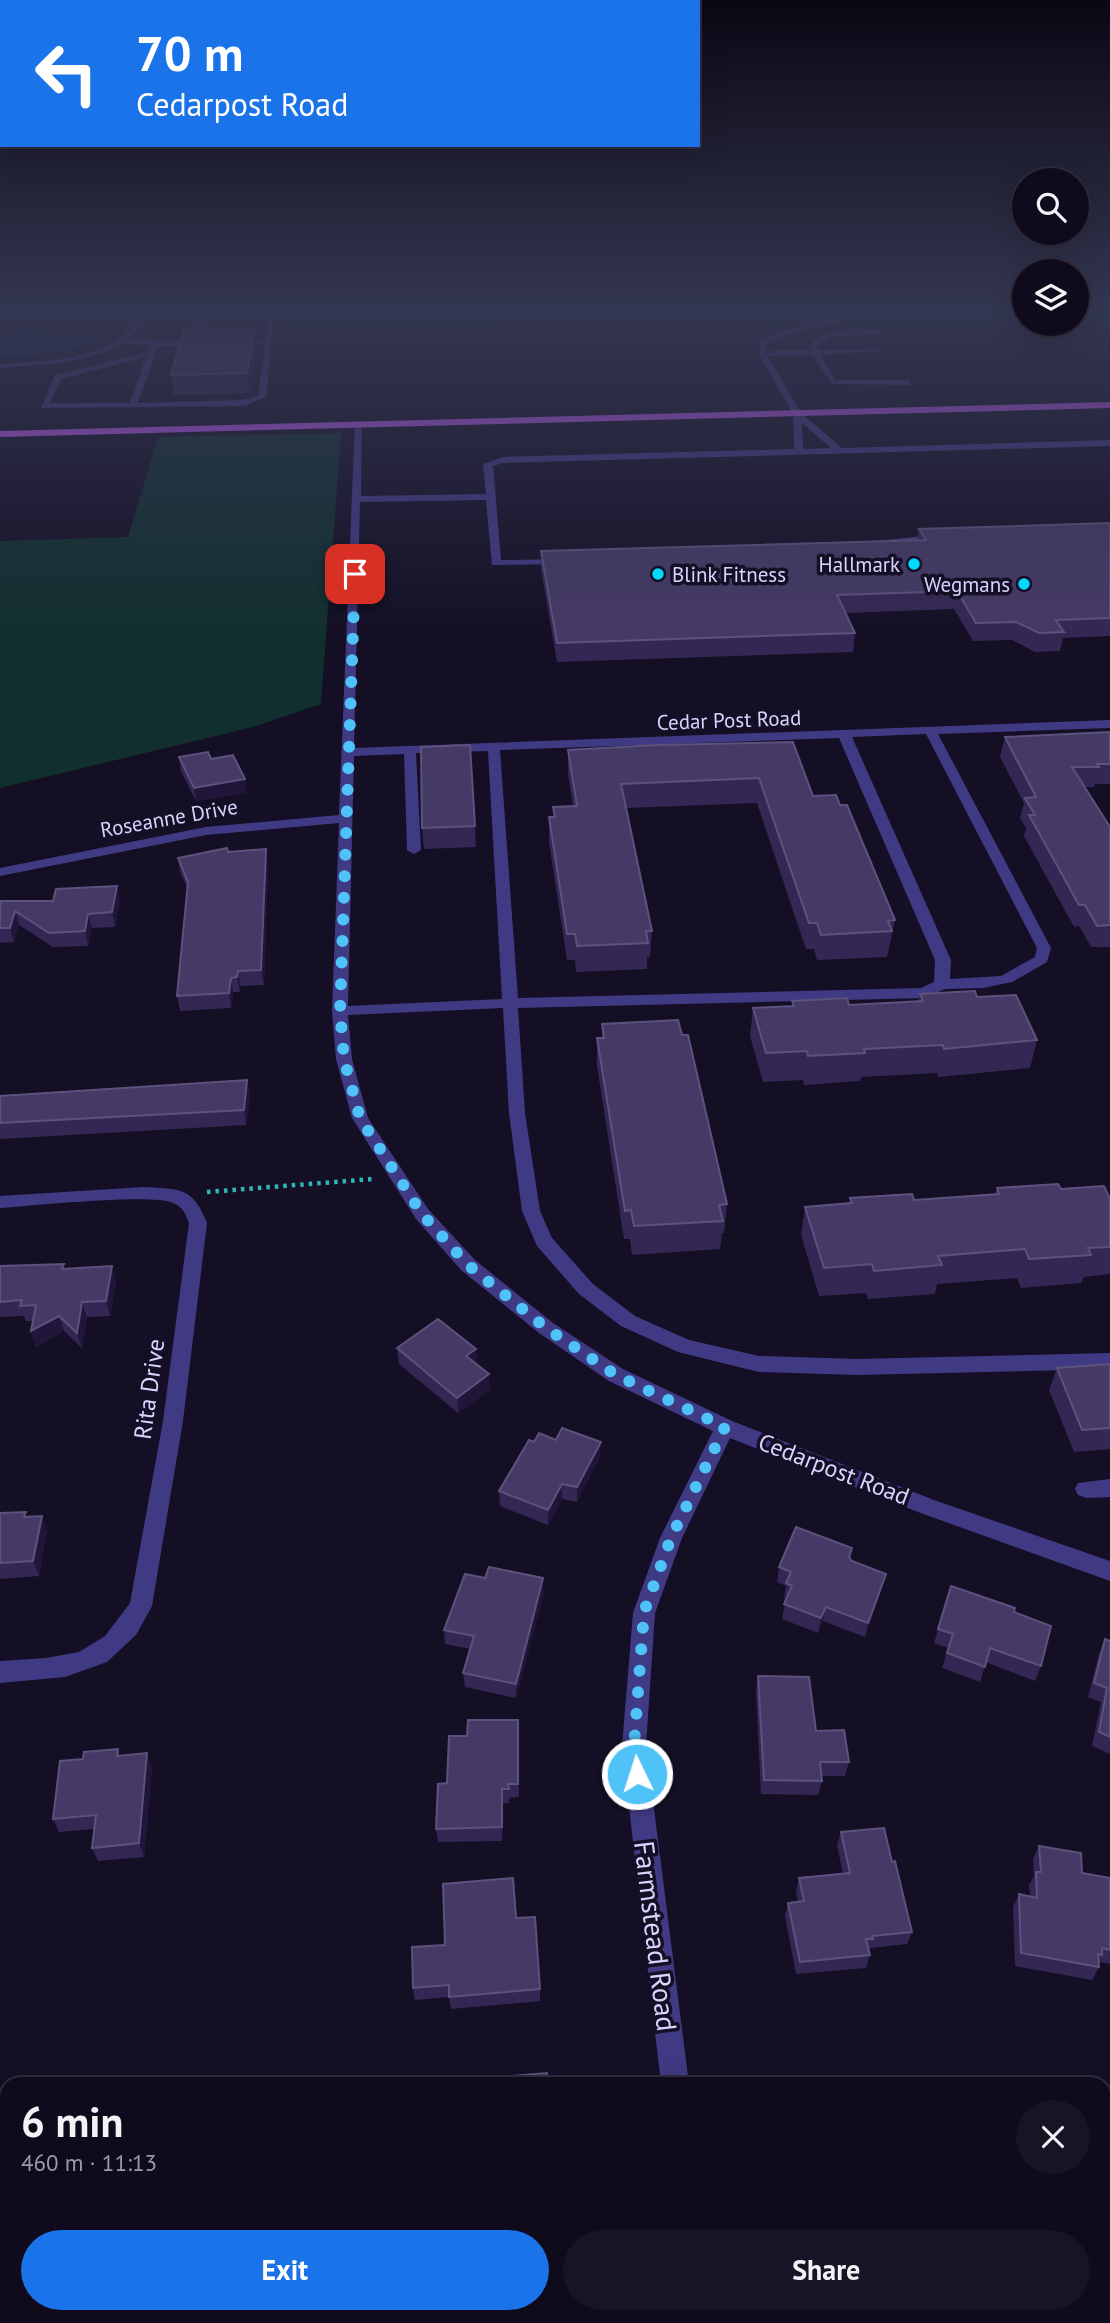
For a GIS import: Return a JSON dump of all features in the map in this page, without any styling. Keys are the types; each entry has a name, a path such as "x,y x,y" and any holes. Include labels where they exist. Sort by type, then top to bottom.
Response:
{"main road":[{"path":"0,433 647,417"}],"street":[{"path":"797,417 799,451"},
{"path":"801,417 839,450"},
{"name":"Cedarpost Road","path":"358,424 340,1011 344,1059 360,1118 422,1214 468,1265 546,1328 616,1375 725,1427 926,1506 1110,1571"},
{"path":"574,561 496,563 488,464 503,460 1110,443"},
{"path":"357,499 490,498"},
{"path":"863,547 950,536"},
{"name":"Cedar Post Road","path":"349,752 845,736 1110,724"},
{"path":"340,1011 509,1003 924,993 942,984 996,985 1029,970 1042,960 1044,948 931,732"},
{"path":"845,736 943,961 942,984"},
{"path":"494,748 517,1113 531,1211 544,1241 586,1289 628,1321 685,1348 759,1364 857,1367 1110,1361"},
{"path":"410,750 414,850"},
{"name":"Roseanne Drive","path":"0,872 206,831 348,818"},
{"path":"0,1202 144,1193 174,1195"},
{"name":"Rita Drive","path":"0,1672 71,1667 105,1653 127,1633 141,1606 173,1420 198,1223 191,1205 174,1195"},
{"name":"Farmstead Road","path":"674,2077 634,1746 644,1612 671,1538 725,1427"},
{"path":"1086,1489 1110,1488"}],"path":[{"path":"174,1195 398,1177"}],"green space":[{"path":"341,433 321,704 253,727 0,788 0,541 128,537 158,437"}],"building":[{"path":"1110,523 1110,618 1056,620 1064,632 1039,633 1016,622 976,623 957,591 837,595 855,633 557,643 541,551 926,540 919,529"},
{"path":"1110,732 1110,764 1097,764 1099,767 1072,767 1110,827 1110,925 1097,926 1085,905 1079,905 1029,815 1035,815 1025,798 1036,797 1005,737"},
{"path":"793,742 813,796 836,795 840,805 847,805 895,920 888,921 892,931 821,935 817,923 809,923 759,778 621,784 652,931 646,931 648,943 577,946 575,934 567,934 549,817 555,817 553,807 577,806 568,750"},
{"path":"470,745 475,826 422,828 421,747"},
{"path":"208,752 211,759 233,755 245,779 194,788 179,757"},
{"path":"227,848 228,852 266,849 261,970 238,971 237,977 231,978 229,993 177,996 188,882 178,858"},
{"path":"117,886 112,912 88,914 85,931 49,933 15,911 10,928 0,928 0,901 53,901 56,889"},
{"path":"975,991 977,997 1016,995 1037,1040 944,1049 943,1045 864,1049 865,1053 808,1056 807,1051 766,1053 753,1008 794,1006 792,1001 847,998 849,1005 923,1001 920,994"},
{"path":"678,1020 682,1035 688,1035 727,1204 719,1205 723,1221 634,1226 631,1210 625,1211 597,1038 604,1038 602,1024"},
{"path":"247,1080 244,1110 0,1123 0,1096"},
{"path":"1058,1184 1061,1189 1104,1186 1110,1199 1110,1247 1088,1248 1091,1255 1029,1259 1025,1249 938,1256 942,1265 874,1271 872,1264 824,1268 805,1207 852,1203 850,1198 912,1194 914,1200 999,1194 997,1188"},
{"path":"64,1264 62,1269 112,1266 106,1301 82,1302 77,1333 59,1316 31,1331 36,1305 20,1306 22,1300 0,1302 0,1266"},
{"path":"438,1319 476,1349 466,1356 489,1374 457,1398 397,1348"},
{"path":"1110,1364 1110,1428 1082,1430 1057,1368"},
{"path":"562,1428 601,1442 577,1487 562,1484 548,1510 499,1491 529,1440 534,1442 539,1433 556,1440"},
{"path":"26,1512 24,1517 42,1516 33,1561 0,1563 0,1513"},
{"path":"796,1527 852,1548 849,1557 852,1561 886,1574 868,1623 826,1607 821,1618 784,1604 792,1586 786,1583 791,1572 779,1567"},
{"path":"489,1567 543,1578 516,1684 463,1673 474,1636 444,1630 465,1574 485,1578"},
{"path":"951,1586 1015,1608 1014,1612 1051,1626 1041,1666 990,1648 985,1667 947,1653 953,1634 938,1629"},
{"path":"1105,1639 1110,1641 1110,1737 1099,1732 1107,1688 1094,1683"},
{"path":"758,1676 809,1677 816,1731 844,1730 849,1762 820,1762 822,1781 764,1780"},
{"path":"468,1720 518,1720 518,1784 508,1784 509,1789 502,1789 502,1827 436,1829 438,1784 447,1783 449,1736 467,1736"},
{"path":"118,1749 117,1756 147,1753 139,1843 92,1848 96,1815 53,1819 60,1761 83,1759 84,1752"},
{"path":"884,1828 912,1932 866,1939 870,1955 800,1962 788,1903 804,1901 799,1878 850,1873 841,1832"},
{"path":"1039,1846 1081,1853 1082,1873 1110,1878 1110,1950 1102,1948 1102,1955 1098,1954 1099,1967 1021,1953 1019,1894 1037,1898 1036,1872 1041,1872"},
{"path":"513,1878 516,1918 535,1917 540,1989 449,1997 449,1985 413,1988 412,1947 445,1945 443,1884"},
{"path":"547,2073 547,2077 500,2077"}],"place":[{"name":"Hallmark","path":"914,564"},
{"name":"Blink Fitness","path":"658,574"},
{"name":"Wegmans","path":"1024,584"}],"route":[{"path":"355,574 340,1011 344,1059 360,1118 422,1214 468,1265 546,1328 616,1375 725,1427 671,1538 644,1612 634,1746 637,1774"}]}
